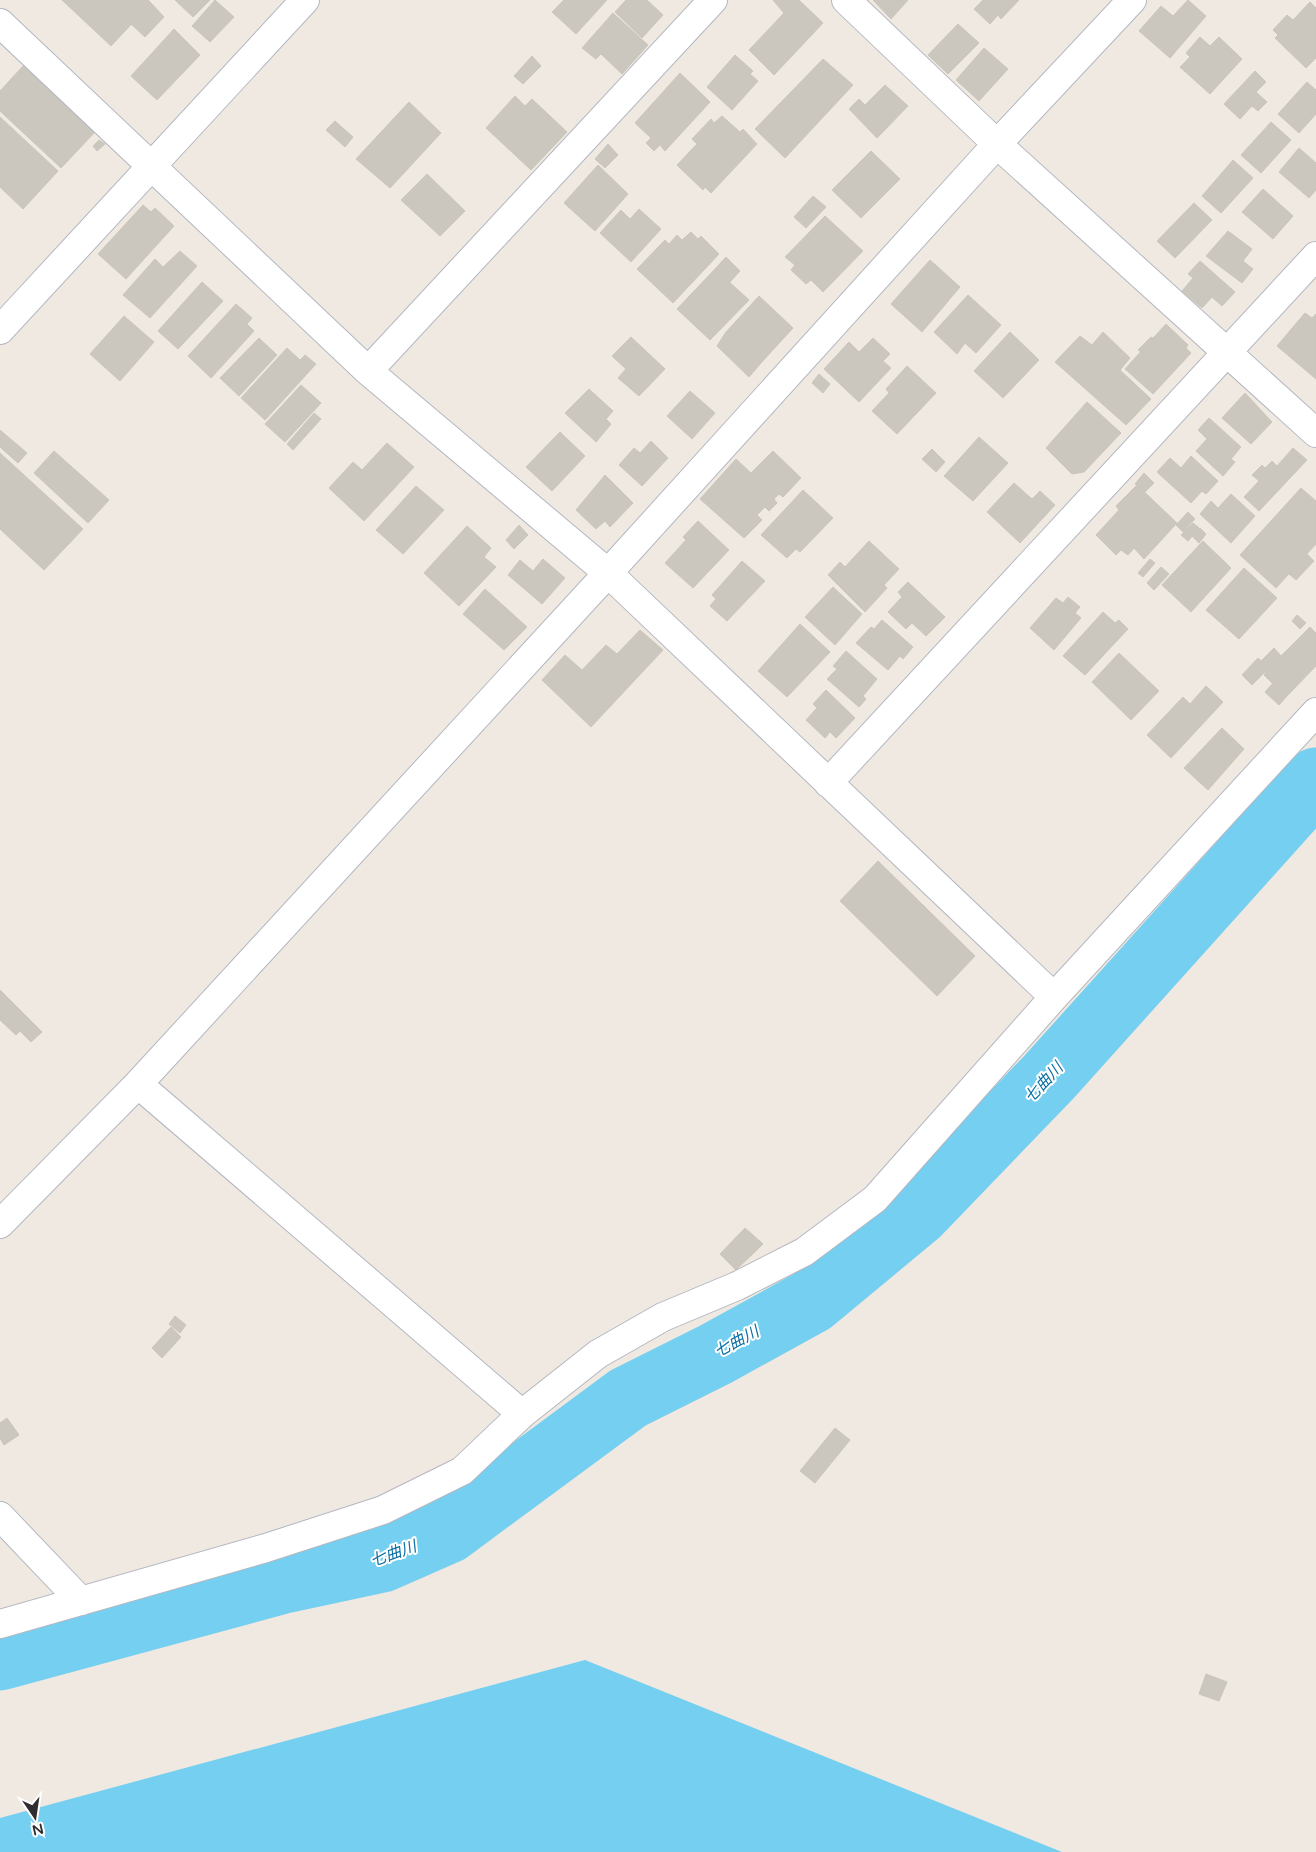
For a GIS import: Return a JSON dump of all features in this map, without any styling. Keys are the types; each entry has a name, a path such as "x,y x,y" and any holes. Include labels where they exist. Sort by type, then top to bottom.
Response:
{"street":[{"path":"0,330 305,0"},
{"path":"368,371 713,0"},
{"path":"846,0 997,144 1316,433"},
{"path":"0,1224 138,1084 608,573 997,144 1132,0"},
{"path":"0,23 368,371 608,573 1054,997"},
{"path":"828,783 1316,256"},
{"path":"0,1624 266,1548 384,1510 462,1471 522,1414 598,1354 663,1317 737,1286 804,1252 874,1200 1054,997 1316,712"},
{"path":"138,1084 522,1414"},
{"path":"0,1516 81,1600"}],"water":[{"path":"585,1660 1062,1852 0,1852 0,1818"}],"building":[{"path":"62,0 148,0 151,3 111,46"},
{"path":"175,0 210,0 193,17"},
{"path":"215,0 234,17 210,42 192,26"},
{"path":"564,0 607,0 576,34 552,12"},
{"path":"626,0 647,0 663,15 642,38 615,12"},
{"path":"773,0 799,0 823,23 774,75 749,50 784,13"},
{"path":"873,0 908,0 891,19"},
{"path":"983,0 1019,0 1001,19 998,15 990,24 974,9"},
{"path":"1188,0 1206,16 1170,58 1139,31 1161,6 1173,16"},
{"path":"1310,2 1316,8 1316,58 1306,68 1275,38 1278,35 1273,30 1287,15 1293,20"},
{"path":"151,3 164,17 145,37 131,24"},
{"path":"613,13 648,45 622,74 601,54 596,59 582,48"},
{"path":"958,24 979,43 948,74 928,55"},
{"path":"174,29 200,55 157,100 131,76"},
{"path":"1200,37 1210,46 1219,37 1242,59 1210,94 1180,67 1190,57 1186,53"},
{"path":"984,48 1008,69 979,101 956,80"},
{"path":"735,55 753,71 750,74 758,81 732,110 707,87"},
{"path":"532,56 541,66 523,84 514,76"},
{"path":"823,59 853,85 785,158 755,129"},
{"path":"23,66 95,132 61,168 0,111 0,91"},
{"path":"1255,71 1266,82 1256,92 1267,102 1258,111 1252,106 1240,119 1224,104"},
{"path":"680,73 710,102 665,151 660,145 654,151 646,143 651,138 635,123"},
{"path":"1307,82 1316,90 1316,114 1299,133 1278,114"},
{"path":"885,85 908,106 877,138 849,109 859,99 865,105"},
{"path":"515,96 525,106 532,99 567,132 531,170 486,128"},
{"path":"409,102 441,133 390,188 356,159"},
{"path":"722,116 740,132 743,129 757,144 711,193 705,187 703,190 677,165 697,144 692,139 711,119 714,123"},
{"path":"0,117 58,171 23,209 0,187"},
{"path":"335,121 353,137 345,147 326,130"},
{"path":"1271,122 1291,140 1261,173 1241,155"},
{"path":"99,140 105,144 97,151 93,146"},
{"path":"608,144 618,155 605,168 595,159"},
{"path":"1299,148 1316,163 1316,190 1309,198 1279,172"},
{"path":"871,151 900,179 861,218 832,190"},
{"path":"1233,160 1253,178 1221,213 1202,196"},
{"path":"598,165 628,194 595,231 564,203"},
{"path":"427,174 465,211 440,236 401,200"},
{"path":"1263,189 1293,216 1273,239 1242,212"},
{"path":"813,196 826,207 806,228 794,217"},
{"path":"1194,203 1212,220 1175,258 1157,241"},
{"path":"143,205 151,212 155,208 174,226 126,279 98,254"},
{"path":"639,209 661,229 631,262 600,233 621,210 630,219"},
{"path":"825,216 863,251 823,292 811,280 806,284 791,270 795,265 785,257"},
{"path":"1228,231 1252,249 1243,261 1253,269 1242,283 1206,256"},
{"path":"691,232 698,239 701,236 719,254 673,303 637,269 665,240 669,244 677,235 682,240"},
{"path":"180,251 197,266 150,318 123,295 155,259 163,267"},
{"path":"726,257 740,271 730,282 715,269"},
{"path":"930,260 960,287 922,332 891,304"},
{"path":"1200,261 1235,292 1222,306 1212,297 1202,308 1182,291 1193,278 1188,274"},
{"path":"715,269 749,300 710,340 677,309"},
{"path":"202,282 223,301 178,349 158,331"},
{"path":"968,295 1001,325 976,353 965,343 957,354 934,332"},
{"path":"759,296 793,328 761,363 726,332"},
{"path":"236,304 252,318 247,324 254,331 211,378 188,356"},
{"path":"1305,313 1312,318 1316,314 1316,379 1277,346"},
{"path":"124,316 154,342 120,381 90,354"},
{"path":"1166,324 1188,345 1186,348 1191,353 1153,394 1125,369"},
{"path":"726,332 761,363 749,377 717,346"},
{"path":"1010,332 1039,360 1003,398 974,371"},
{"path":"1103,332 1130,358 1120,370 1151,399 1126,425 1055,362 1080,336 1092,345"},
{"path":"631,337 665,369 639,396 618,378 626,369 612,356"},
{"path":"1151,337 1153,338 1141,352 1138,350"},
{"path":"259,338 277,355 239,396 220,378"},
{"path":"873,338 890,354 883,361 891,368 859,402 824,369 849,342 859,352"},
{"path":"287,348 300,360 305,355 316,364 265,420 241,398"},
{"path":"907,366 936,393 897,434 872,411 889,393 886,389"},
{"path":"819,374 830,384 823,393 812,383"},
{"path":"301,385 321,403 285,442 265,424"},
{"path":"589,389 613,411 606,419 611,424 596,442 565,413"},
{"path":"690,391 715,413 692,439 667,416"},
{"path":"1245,393 1272,422 1251,444 1222,418"},
{"path":"1087,402 1121,433 1084,472 1072,474 1046,448"},
{"path":"314,413 321,419 293,450 287,444"},
{"path":"1209,418 1241,447 1231,459 1235,462 1223,476 1196,451 1207,439 1198,430"},
{"path":"0,430 27,453 18,463 0,447"},
{"path":"560,432 585,456 552,491 526,467"},
{"path":"979,437 1008,463 973,501 944,476"},
{"path":"651,441 668,458 642,486 619,465 634,448 640,453"},
{"path":"387,443 414,467 364,521 329,488 353,462 362,470"},
{"path":"1293,448 1307,460 1259,511 1244,497 1259,481 1252,475 1262,465 1265,468 1272,461 1277,466"},
{"path":"932,449 945,462 936,472 922,459"},
{"path":"54,451 109,500 88,523 34,473"},
{"path":"773,451 801,478 783,497 779,494 774,499 777,503 769,511 765,507 757,515 762,520 744,538 700,499 736,459 751,473"},
{"path":"0,453 83,529 44,570 0,529"},
{"path":"1191,456 1218,481 1206,494 1202,491 1191,503 1157,472 1170,458 1181,468"},
{"path":"1144,473 1154,483 1145,492 1135,484"},
{"path":"605,475 633,503 610,527 605,521 596,529 576,510"},
{"path":"1014,483 1032,499 1040,491 1055,505 1020,543 987,512"},
{"path":"1137,485 1177,523 1144,559 1134,548 1128,555 1121,550 1116,555 1096,535 1119,510 1116,506"},
{"path":"416,486 444,510 403,554 376,530"},
{"path":"1301,488 1316,501 1316,544 1276,588 1240,555"},
{"path":"803,490 833,518 800,552 796,549 787,558 761,535"},
{"path":"1231,494 1255,516 1231,543 1200,514 1211,501 1218,508"},
{"path":"1188,512 1195,519 1183,532 1176,525"},
{"path":"698,521 729,550 693,588 665,563 686,540 683,537"},
{"path":"1193,523 1199,528 1188,541 1181,535"},
{"path":"519,525 528,535 514,549 506,540"},
{"path":"467,526 491,548 484,557 496,567 459,606 424,573"},
{"path":"1200,528 1206,534 1199,543 1192,536"},
{"path":"869,541 899,569 884,585 887,588 865,612 828,575 840,562 845,567"},
{"path":"1203,541 1231,568 1191,612 1162,585"},
{"path":"1307,554 1314,561 1296,580 1289,574"},
{"path":"543,559 565,578 542,604 508,575 520,560 533,571"},
{"path":"1150,559 1155,563 1143,577 1138,573"},
{"path":"742,561 765,581 727,621 710,606 716,599 712,595"},
{"path":"1161,567 1169,574 1154,590 1147,583"},
{"path":"1244,568 1277,598 1239,639 1206,610"},
{"path":"908,582 945,617 926,636 912,623 906,629 888,612 902,597 898,592"},
{"path":"833,587 862,614 835,645 805,617"},
{"path":"485,589 527,627 504,650 463,614"},
{"path":"1068,597 1080,607 1075,613 1081,618 1054,650 1030,628 1056,598 1063,603"},
{"path":"1103,612 1115,623 1119,620 1128,629 1085,675 1063,656"},
{"path":"1297,615 1306,623 1300,629 1292,621"},
{"path":"882,620 913,647 903,659 900,656 888,670 856,643 871,627 874,629"},
{"path":"800,624 830,652 787,697 758,671"},
{"path":"1310,627 1316,633 1316,666 1286,697 1264,675 1269,668 1261,661 1274,648 1281,656"},
{"path":"640,630 663,650 591,727 542,680 565,655 582,670 606,645 617,654"},
{"path":"846,651 877,679 863,696 866,699 859,707 827,679 837,669 833,666"},
{"path":"1119,653 1159,691 1131,720 1092,682"},
{"path":"1258,658 1269,668 1252,685 1242,675"},
{"path":"1273,683 1286,697 1279,705 1265,692"},
{"path":"1206,686 1223,702 1171,758 1147,735 1183,697 1190,704"},
{"path":"826,690 855,718 836,738 830,732 825,738 806,720 817,708 813,704"},
{"path":"1222,728 1244,749 1208,790 1184,768"},
{"path":"878,861 975,956 937,996 840,901"},
{"path":"0,990 42,1032 31,1042 20,1031 16,1035 0,1020"},
{"path":"745,1228 763,1244 736,1270 720,1254"},
{"path":"175,1316 186,1325 180,1333 169,1324"},
{"path":"171,1327 181,1337 162,1358 152,1348"},
{"path":"7,1418 19,1435 4,1445 0,1438 0,1423"},
{"path":"835,1428 850,1440 815,1483 800,1471"},
{"path":"1206,1674 1227,1682 1219,1701 1199,1694"}],"waterway":[{"name":"七曲川","path":"0,1658 284,1581 382,1560 448,1531 628,1398 716,1354 812,1301 918,1213 1049,1077 1316,780"}]}
